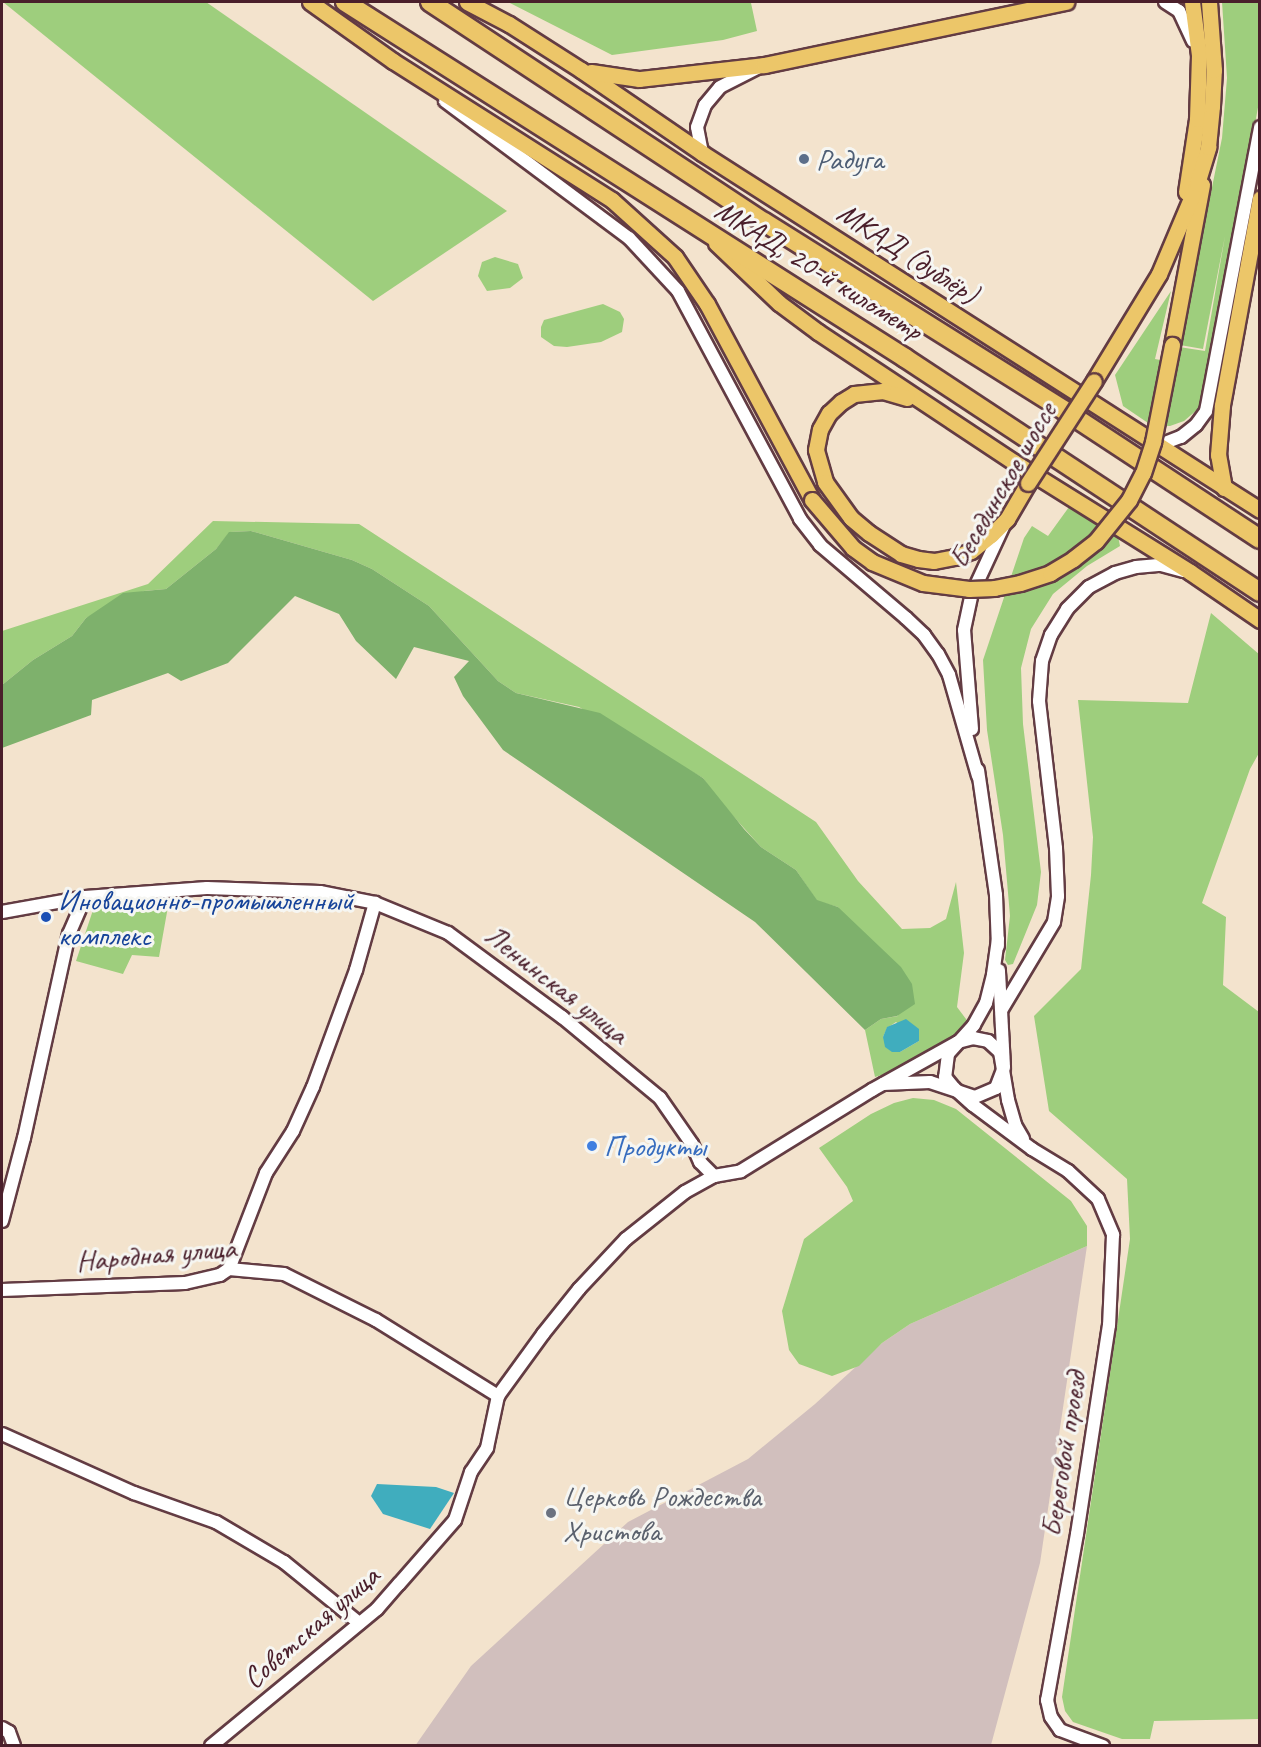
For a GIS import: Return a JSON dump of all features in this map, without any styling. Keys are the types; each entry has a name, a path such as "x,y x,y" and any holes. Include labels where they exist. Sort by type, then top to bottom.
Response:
{"highway":[{"name":"МКАД, 20-й километр","path":"345,2 905,358 1260,592"},
{"name":"МКАД, 20-й километр","path":"430,2 764,222 1065,411 1260,539"}],"main road":[{"path":"310,2 393,61 612,200 675,258 707,304 812,500 852,548 880,566 922,583 961,589 993,588 1020,583 1050,573 1073,560 1115,522 1143,473 1153,442 1208,147"},
{"name":"МКАД (дублёр)","path":"467,2 509,24 581,70 702,153 1260,510"},
{"path":"581,70 639,79 764,65 1066,2"},
{"name":"Бесединское шоссе","path":"1179,225 1197,119 1199,55 1192,2"},
{"name":"Бесединское шоссе","path":"1007,519 1143,303 1197,184 1208,147 1214,70 1209,2"},
{"path":"1224,488 1218,456 1222,405 1260,198"},
{"path":"706,232 744,273 778,303 930,407 1190,572 1260,620"},
{"path":"930,407 883,391 854,394 829,413 820,429 816,450 825,482 836,500 869,533 894,550 901,554 934,561 971,551 1007,519"}],"street":[{"path":"1165,2 1179,11 1199,55"},
{"path":"393,61 499,143 629,238 664,274 693,317 800,519 820,545 906,618 924,635 938,654 949,675 978,776"},
{"path":"702,153 697,127 699,117 712,94 720,87 764,65"},
{"path":"1157,446 1181,437 1196,425 1206,411 1260,127"},
{"name":"Бесединское шоссе","path":"1007,519 971,596 964,630 969,706 996,895 1000,1013 1008,1100 1015,1125 1032,1149"},
{"path":"1000,1013 1016,982 1037,953 1054,922 1058,896 1056,848 1039,701 1042,661 1051,635 1067,609 1089,587 1115,573 1136,567 1161,565 1190,572"},
{"name":"Ленинская улица","path":"2,912 85,897 207,888 320,892 375,903 448,933 562,1017 660,1098 692,1144 700,1162 714,1176"},
{"path":"2,1221 24,1138 69,934 85,897"},
{"path":"229,1269 266,1173 293,1131 313,1087 356,970 375,903"},
{"name":"Бесединское шоссе","path":"958,1042 974,1025 986,1002 993,975 998,939"},
{"path":"498,1396 579,1289 626,1239 686,1192 714,1176 741,1171 883,1084 958,1042 973,1038 988,1041 999,1052 1004,1067 1000,1082 990,1093 975,1097 960,1094 930,1082 883,1084"},
{"path":"958,1042 948,1054 944,1069 949,1083 960,1094"},
{"name":"Береговой проезд","path":"960,1094 1032,1149 1068,1171 1098,1199 1113,1235 1108,1336 1077,1534 1047,1700 1051,1716 1060,1730 1103,1746"},
{"name":"Народная улица","path":"2,1290 185,1283 220,1275 229,1269 284,1274 376,1320 498,1396"},
{"name":"Советская улица","path":"211,1746 377,1609 455,1520 471,1472 487,1448 498,1396"},
{"path":"2,1434 134,1493 216,1522 284,1562 359,1623"},
{"path":"2,1728 9,1732 14,1746"}],"shaded area":[{"path":"1087,1246 1040,1563 991,1745 415,1746 471,1666 628,1522 748,1459 815,1404 882,1343 910,1324"}],"green space":[{"path":"3,2 206,2 507,211 373,301"},
{"path":"508,2 754,2 751,3 757,31 723,40 612,55"},
{"path":"1222,2 1259,2 1259,102 1206,390 1198,409 1184,421 1170,426 1151,425 1123,406 1115,375 1171,291 1155,359 1176,363 1179,347 1205,351 1225,236 1203,349 1180,345 1222,138 1227,78"},
{"path":"495,257 518,264 523,278 510,288 487,291 478,276 482,262"},
{"path":"603,304 620,312 624,319 622,332 601,342 567,347 554,346 541,337 544,320"},
{"path":"1056,491 1118,536 1120,546 1087,566 1053,594 1031,629 1021,668 1023,724 1041,872 1037,905 1013,964 1008,965 1005,960 1010,916 1003,835 987,730 983,660 1024,538 1032,526 1048,536 1069,507 1056,496"},
{"path":"213,521 359,524 816,822 858,881 902,929 930,928 946,919 956,882 964,953 957,1007 969,1023 950,1042 908,1067 875,1077 865,1030 881,1019 898,1016 838,907 817,901 796,870 761,847 715,796 703,778 579,707 516,693 498,681 429,606 372,569 352,560 251,531 230,532 216,549 166,589 144,591 86,618 72,636 33,660 2,685 2,631 148,584","holes":["896,1022 919,1041 900,1052 883,1037 887,1028"]},
{"path":"251,531 352,560 372,569 429,606 498,681 516,693 600,713 703,778 761,847 796,870 817,900 838,907 901,967 912,984 915,1004 897,1016 881,1019 865,1030 755,922 503,750 463,696 454,677 469,661 414,647 396,679 356,641 339,614 295,596 228,663 181,681 168,673 92,700 91,715 2,748 2,685 33,660 72,636 86,618 123,593 166,589 216,549 229,532"},
{"path":"1211,613 1260,655 1259,753 1250,769 1202,903 1226,917 1223,985 1259,1012 1259,1719 1154,1721 1150,1739 1122,1739 1073,1722 1065,1711 1062,1697 1130,1239 1127,1179 1049,1111 1034,1016 1081,969 1093,837 1078,700 1188,703"},
{"path":"169,901 159,957 132,955 123,974 76,961 95,904"},
{"path":"913,1098 934,1100 956,1109 1071,1201 1087,1226 1087,1246 910,1324 882,1343 859,1366 832,1376 799,1364 789,1350 782,1311 804,1239 853,1201 847,1187 819,1148 871,1114 894,1103"}],"water":[{"path":"906,1019 919,1029 919,1041 900,1052 892,1052 885,1047 883,1037 887,1027"},
{"path":"377,1484 436,1487 454,1493 430,1529 383,1514 371,1496"}],"place":[{"name":"Радуга","path":"804,159"},
{"name":"Иновационно-промышленный комплекс","path":"46,917"},
{"name":"Продукты","path":"592,1146"},
{"name":"Церковь Рождества Христова","path":"551,1513"}]}
